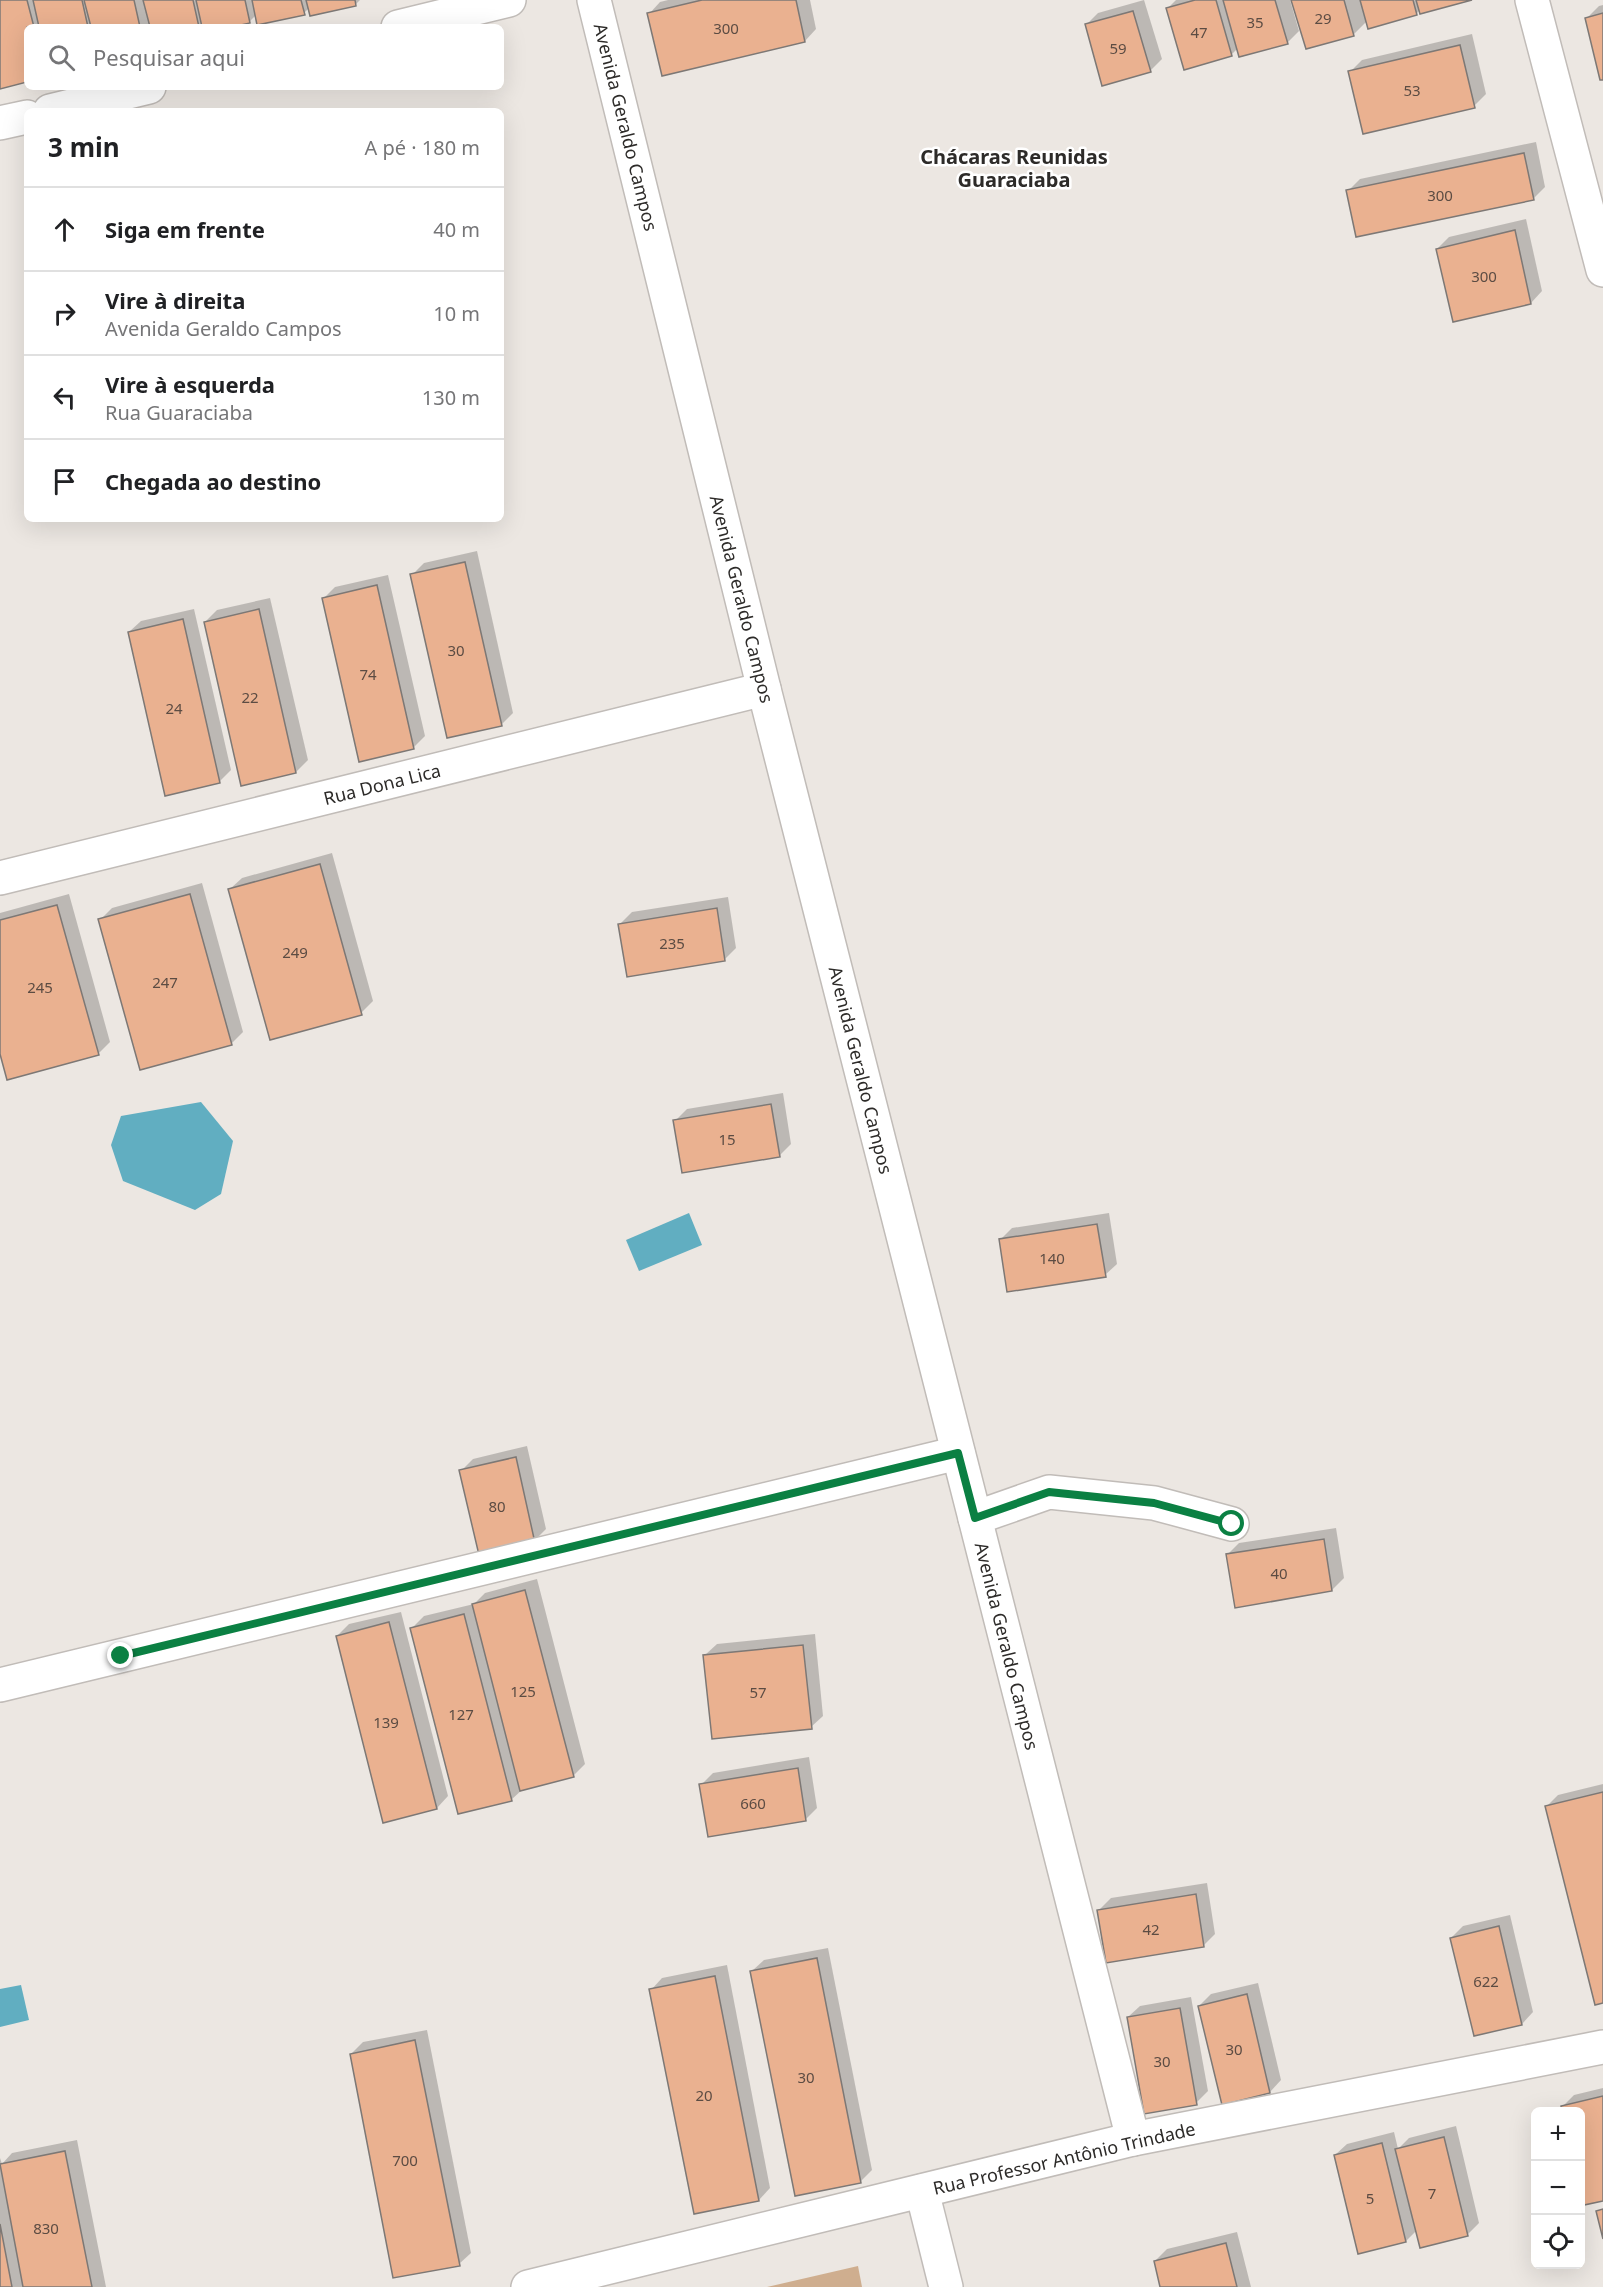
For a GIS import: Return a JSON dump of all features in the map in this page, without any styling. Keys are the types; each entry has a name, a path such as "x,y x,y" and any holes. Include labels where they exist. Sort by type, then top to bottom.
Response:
{"street":[{"path":"410,24 509,0"},
{"name":"Avenida Geraldo Campos","path":"594,0 764,689 1133,2139"},
{"path":"1532,0 1593,194 1603,270"},
{"path":"62,108 137,90"},
{"path":"0,123 24,118"},
{"name":"Rua Dona Lica","path":"0,878 764,689"},
{"path":"0,1685 958,1453"},
{"path":"975,1518 1049,1492 1154,1503 1232,1524"},
{"name":"Rua Professor Antônio Trindade","path":"528,2287 1133,2139 1603,2047"},
{"path":"922,2191 946,2287"}],"shaded area":[{"path":"858,2266 862,2287 767,2287"}],"water":[{"path":"201,1102 233,1141 221,1194 195,1210 123,1181 111,1145 121,1116"},
{"path":"689,1213 702,1245 639,1271 626,1240"},
{"path":"21,1985 29,2020 0,2027 0,1989"}],"building":[{"path":"0,0 27,0 33,24 24,24 24,83 0,89"},
{"path":"33,0 82,0 87,24 38,24"},
{"path":"84,0 134,0 139,24 90,24"},
{"path":"143,0 193,0 198,24 149,24"},
{"path":"196,0 245,0 250,23 201,24"},
{"path":"252,0 301,0 305,15 257,24"},
{"path":"306,0 355,0 356,6 310,16"},
{"path":"702,0 796,0 805,42 662,76 647,13"},
{"path":"1195,0 1216,0 1232,56 1184,70 1166,8"},
{"path":"1223,0 1275,0 1288,44 1239,57"},
{"path":"1291,0 1344,0 1354,36 1306,49"},
{"path":"1360,0 1413,0 1417,15 1368,29"},
{"path":"1416,0 1472,0 1420,14"},
{"path":"1133,11 1151,72 1102,86 1085,24"},
{"path":"1603,13 1603,80 1600,80 1585,18"},
{"path":"1460,45 1475,108 1363,134 1348,71"},
{"path":"1524,153 1534,200 1356,237 1346,190"},
{"path":"1515,230 1531,304 1453,322 1436,249"},
{"path":"465,562 502,726 447,738 410,574"},
{"path":"377,585 414,749 359,762 322,598"},
{"path":"259,609 296,773 241,786 204,622"},
{"path":"183,619 220,783 165,796 128,632"},
{"path":"320,864 362,1015 270,1040 228,889"},
{"path":"190,894 232,1045 140,1070 98,919"},
{"path":"57,905 99,1055 7,1080 0,1054 0,920"},
{"path":"717,908 725,961 627,977 618,924"},
{"path":"771,1104 780,1157 682,1173 673,1120"},
{"path":"1097,1224 1106,1277 1007,1292 999,1239"},
{"path":"516,1457 535,1543 479,1555 459,1470"},
{"path":"1324,1539 1332,1591 1235,1608 1226,1554"},
{"path":"525,1590 574,1777 520,1791 472,1604"},
{"path":"464,1614 512,1801 458,1814 410,1628"},
{"path":"389,1622 437,1809 383,1823 336,1636"},
{"path":"803,1645 812,1729 712,1739 703,1655"},
{"path":"798,1768 806,1821 708,1837 699,1784"},
{"path":"1603,1792 1603,2003 1595,2005 1545,1806"},
{"path":"1196,1894 1204,1947 1106,1963 1097,1910"},
{"path":"1499,1926 1522,2025 1474,2036 1450,1938"},
{"path":"817,1958 861,2183 795,2196 750,1971"},
{"path":"715,1976 759,2201 694,2214 649,1989"},
{"path":"1247,1994 1270,2093 1222,2105 1198,2006"},
{"path":"1180,2008 1197,2105 1144,2114 1127,2017"},
{"path":"415,2040 460,2266 393,2278 350,2054"},
{"path":"1603,2096 1603,2201 1585,2205 1585,2107 1561,2106"},
{"path":"1444,2137 1468,2236 1420,2248 1395,2149"},
{"path":"1382,2143 1406,2242 1358,2254 1334,2155"},
{"path":"65,2151 92,2287 23,2287 0,2164"},
{"path":"1603,2209 1603,2239 1596,2211"},
{"path":"0,2224 12,2287 0,2287"},
{"path":"1226,2243 1237,2287 1160,2287 1154,2261"}],"district":[{"name":"Chácaras Reunidas Guaraciaba","path":"1014,168"}],"route":[{"path":"121,1656 958,1453 975,1518 1049,1492 1154,1503 1232,1524"}]}
